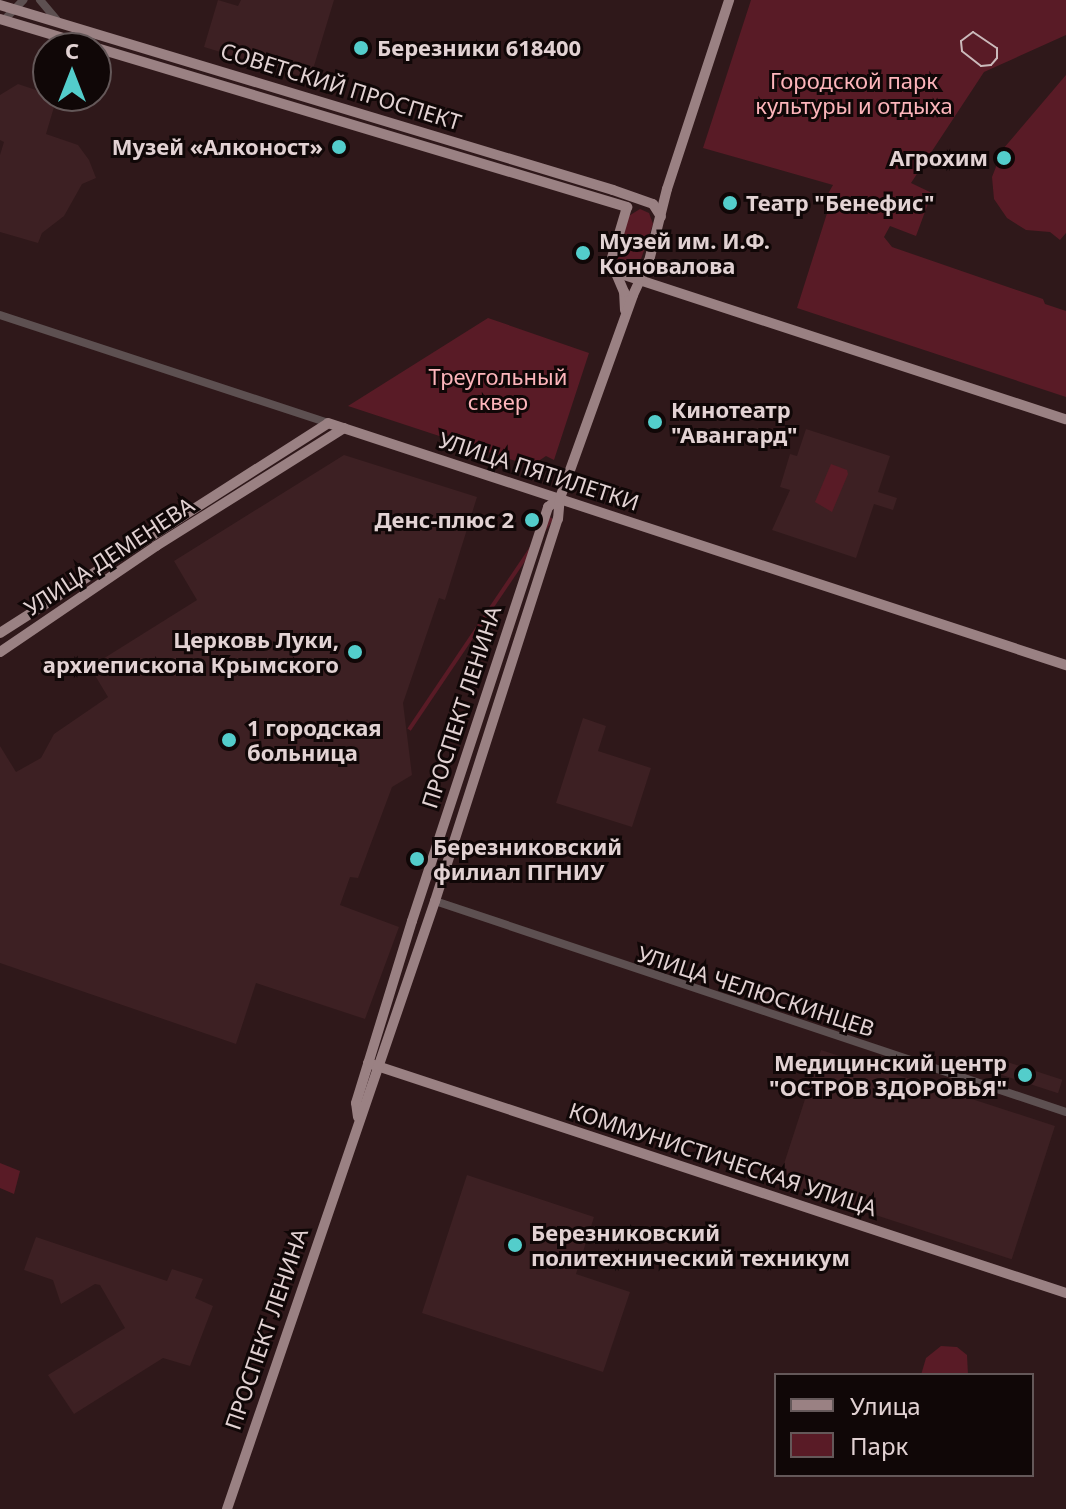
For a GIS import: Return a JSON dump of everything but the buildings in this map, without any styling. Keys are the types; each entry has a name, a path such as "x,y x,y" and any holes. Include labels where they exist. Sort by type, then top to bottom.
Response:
{"main road":[{"name":"ПРОСПЕКТ ЛЕНИНА","path":"374,1065 435,901 558,519 560,498 661,219 667,189 729,0"},
{"name":"СОВЕТСКИЙ ПРОСПЕКТ","path":"0,5 645,200"},
{"name":"СОВЕТСКИЙ ПРОСПЕКТ","path":"2,19 627,207"},
{"path":"627,207 667,189"},
{"path":"645,200 657,208 661,219"},
{"name":"ПРОСПЕКТ ЛЕНИНА","path":"625,320 624,292 615,272 612,254 627,207"},
{"path":"615,272 1066,419"},
{"name":"УЛИЦА ПЯТИЛЕТКИ","path":"328,423 1066,665"},
{"name":"УЛИЦА ДЕМЕНЕВА","path":"0,633 328,423"},
{"name":"УЛИЦА ДЕМЕНЕВА","path":"0,652 156,546 344,428"},
{"path":"232,484 240,496"},
{"name":"ПРОСПЕКТ ЛЕНИНА","path":"227,1509 358,1117 367,1106 374,1065 548,507 560,498"},
{"name":"КОММУНИСТИЧЕСКАЯ УЛИЦА","path":"374,1065 1066,1293"}],"street":[{"path":"2,19 23,0"},
{"path":"40,0 48,13 61,23"},
{"name":"УЛИЦА ПЯТИЛЕТКИ","path":"0,315 328,423"},
{"name":"УЛИЦА ЧЕЛЮСКИНЦЕВ","path":"435,901 1066,1112"}],"shaded area":[{"path":"218,0 238,6 241,0 334,0 310,79 204,47"},
{"path":"18,84 32,89 32,112 53,112 46,134 78,145 89,160 96,178 82,184 64,216 42,233 38,243 0,232 0,155 4,142 0,140 0,95"},
{"path":"806,429 890,456 878,492 897,498 893,510 874,504 856,558 772,530 790,490 780,487 790,454 797,456"},
{"name":"1 городская больница","path":"344,455 477,497 445,600 439,598 403,703 412,775 392,787 358,878 350,877 340,905 399,927 365,1019 256,983 236,1044 0,963 0,746 16,772 41,758 54,734 108,697 90,667 197,600 174,561"},
{"path":"583,718 606,726 598,751 651,768 632,827 556,803"},
{"path":"821,1050 1055,1126 1012,1259 778,1183"},
{"name":"Медицинский центр \"ОСТРОВ ЗДОРОВЬЯ\"","path":"992,1057 1062,1080 1058,1093 988,1070"},
{"name":"Березниковский политехнический техникум","path":"467,1175 594,1217 576,1274 630,1292 603,1372 422,1313"},
{"path":"36,1237 167,1281 172,1269 203,1279 195,1298 213,1306 190,1366 163,1358 74,1414 48,1375 125,1328 100,1285 95,1284 61,1304 53,1280 24,1270"}],"green space":[{"name":"Городской парк культуры и отдыха","path":"751,0 1066,0 1066,35 984,72 911,183 932,193 916,236 890,226 884,237 892,247 1043,299 1045,304 1066,311 1066,397 797,308 829,207 825,199 833,185 703,148"},
{"path":"1066,75 1066,233 1060,240 1050,232 1026,230 1007,218 994,199 992,177 1003,149"},
{"path":"640,209 649,213 653,224 638,268 624,271 616,263 627,217"},
{"name":"Треугольный сквер","path":"488,318 589,353 554,460 546,456 537,462 537,468 348,406"},
{"path":"831,464 847,470 848,474 832,512 815,502"},
{"path":"550,517 553,519 411,731 407,728"},
{"path":"0,1163 20,1171 14,1194 0,1188"},
{"path":"941,1346 957,1347 967,1355 968,1373 922,1373 926,1358"}],"railway":[{"path":"973,32 997,48 997,58 991,65 981,66 962,51 961,41 973,32"}],"place":[{"name":"Березники 618400","path":"361,48"},
{"name":"Музей «Алконост»","path":"339,147"},
{"name":"Агрохим","path":"1004,158"},
{"name":"Театр \"Бенефис\"","path":"730,203"},
{"name":"Музей им. И.Ф. Коновалова","path":"583,253"},
{"name":"Кинотеатр \"Авангард\"","path":"655,422"},
{"name":"Денс-плюс 2","path":"532,520"},
{"name":"Церковь Луки, архиепископа Крымского","path":"355,652"},
{"name":"1 городская больница","path":"229,740"},
{"name":"Березниковский филиал ПГНИУ","path":"417,859"},
{"name":"Медицинский центр \"ОСТРОВ ЗДОРОВЬЯ\"","path":"1025,1075"},
{"name":"Березниковский политехнический техникум","path":"515,1245"}]}
